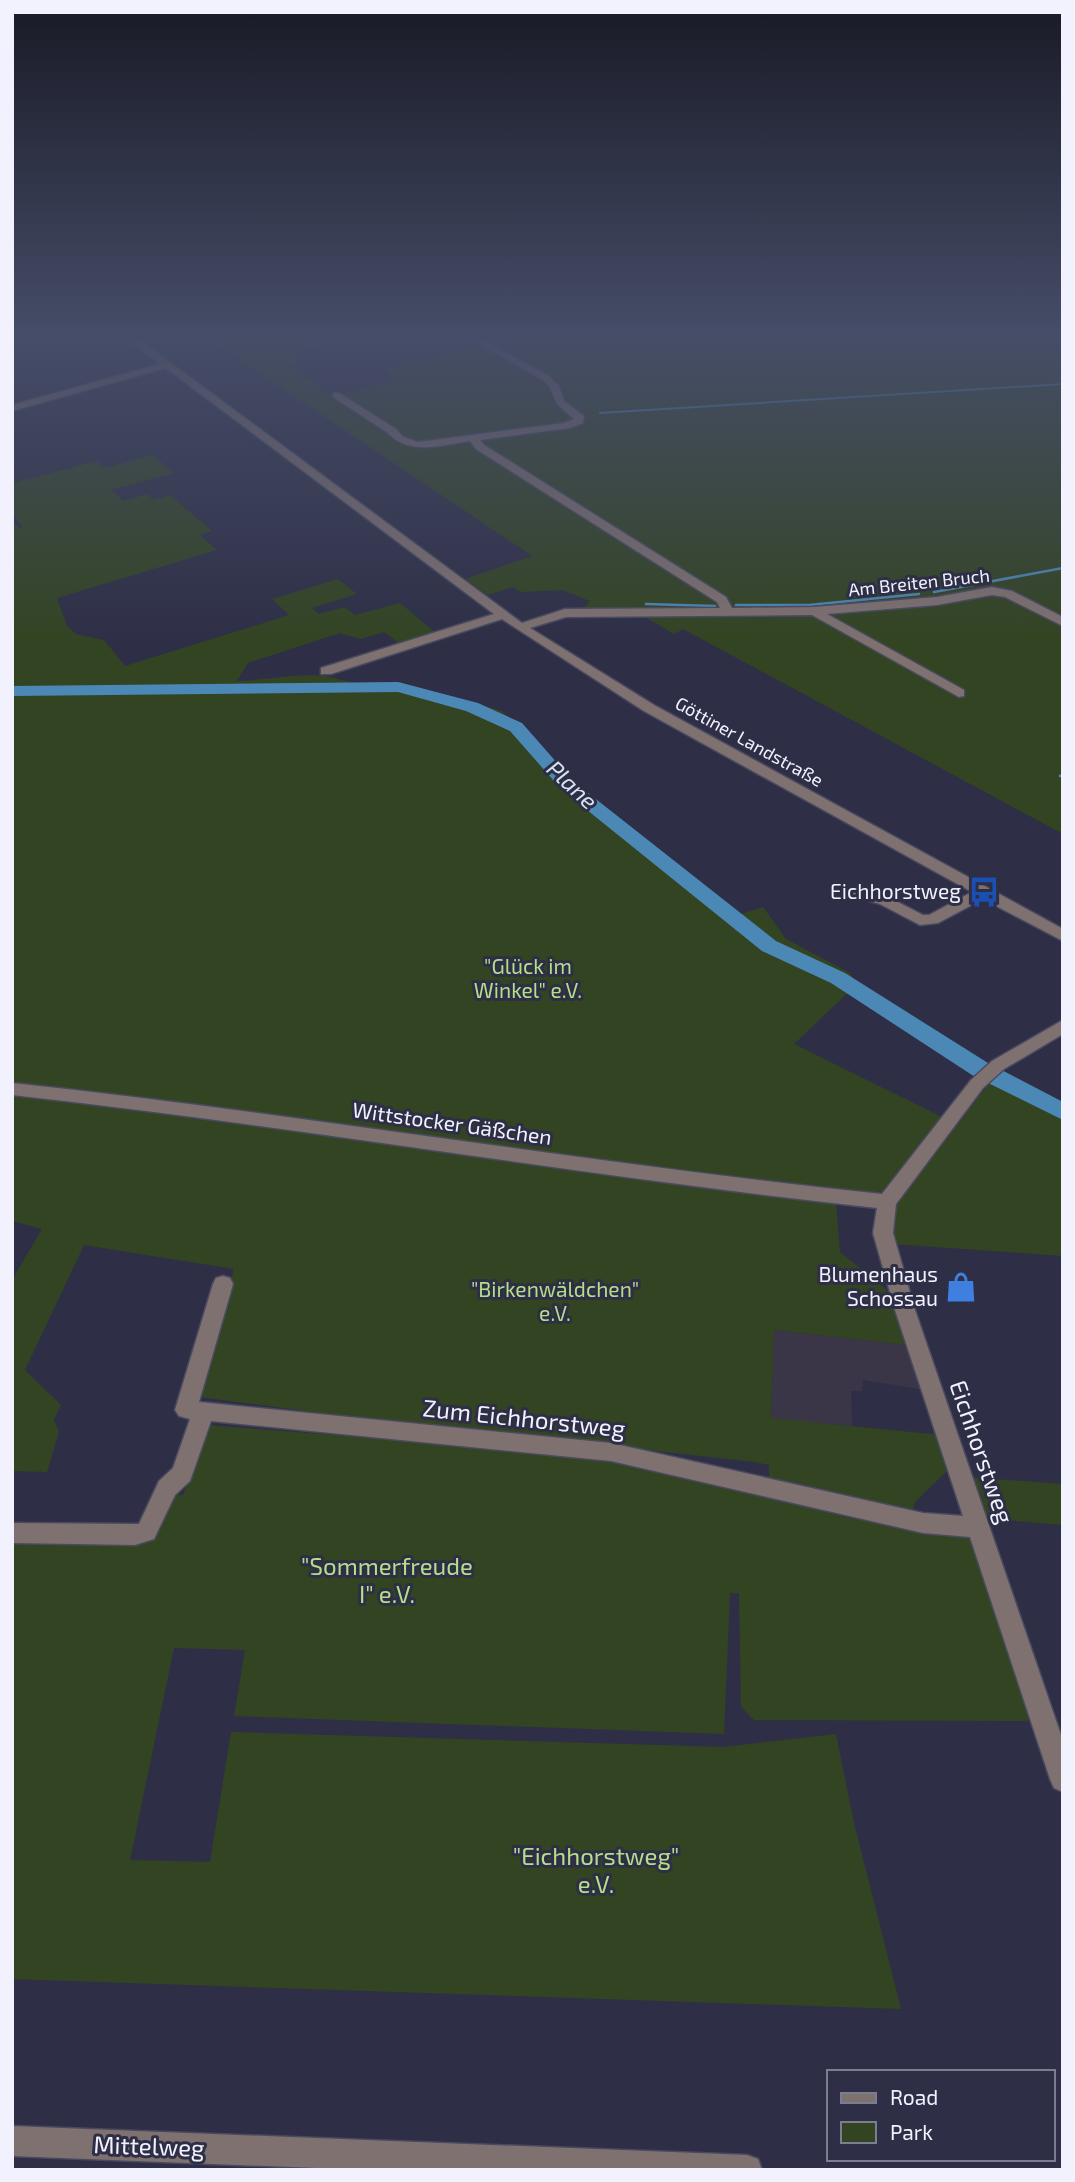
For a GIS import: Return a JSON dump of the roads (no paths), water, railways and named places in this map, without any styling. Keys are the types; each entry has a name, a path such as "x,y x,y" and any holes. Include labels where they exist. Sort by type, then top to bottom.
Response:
{"street":[{"name":"Göttiner Landstraße","path":"267,440 502,615 647,707 1063,936"},
{"path":"402,440 417,445 466,440"},
{"path":"475,440 480,447 722,600 727,611"},
{"name":"Am Breiten Bruch","path":"520,627 565,613 814,611 937,601 1002,592 1063,622"},
{"name":"Am Breiten Bruch","path":"814,611 959,693"},
{"path":"326,671 502,615"},
{"path":"854,892 885,901 920,920 932,920 984,892"},
{"path":"887,1202 977,1084 998,1065 1063,1026"},
{"name":"Wittstocker Gäßchen","path":"12,1089 187,1108 273,1123 764,1189 887,1202"},
{"name":"Eichhorstweg","path":"887,1202 883,1233 887,1256 1063,1779"},
{"path":"12,1533 135,1535 146,1532 167,1488 182,1474 204,1411 186,1410 223,1284"},
{"name":"Zum Eichhorstweg","path":"204,1411 371,1430 611,1452 923,1522 980,1528"},
{"name":"Mittelweg","path":"12,2141 747,2170"}],"waterway":[{"path":"934,592 1063,568"},
{"path":"736,605 809,605 919,594"},
{"path":"646,604 715,606"},
{"name":"Plane","path":"12,691 398,687 472,707 516,727 567,785 769,946 838,978 980,1069 1063,1112"}],"place":[{"name":"Eichhorstweg","path":"984,892"},
{"name":"Blumenhaus Schossau","path":"961,1287"}],"park label":[{"name":"\"Glück im Winkel\" e.V.","path":"528,979"},
{"name":"\"Birkenwäldchen\" e.V.","path":"555,1302"},
{"name":"\"Sommerfreude I\" e.V.","path":"387,1581"},
{"name":"\"Eichhorstweg\" e.V.","path":"596,1871"}]}
